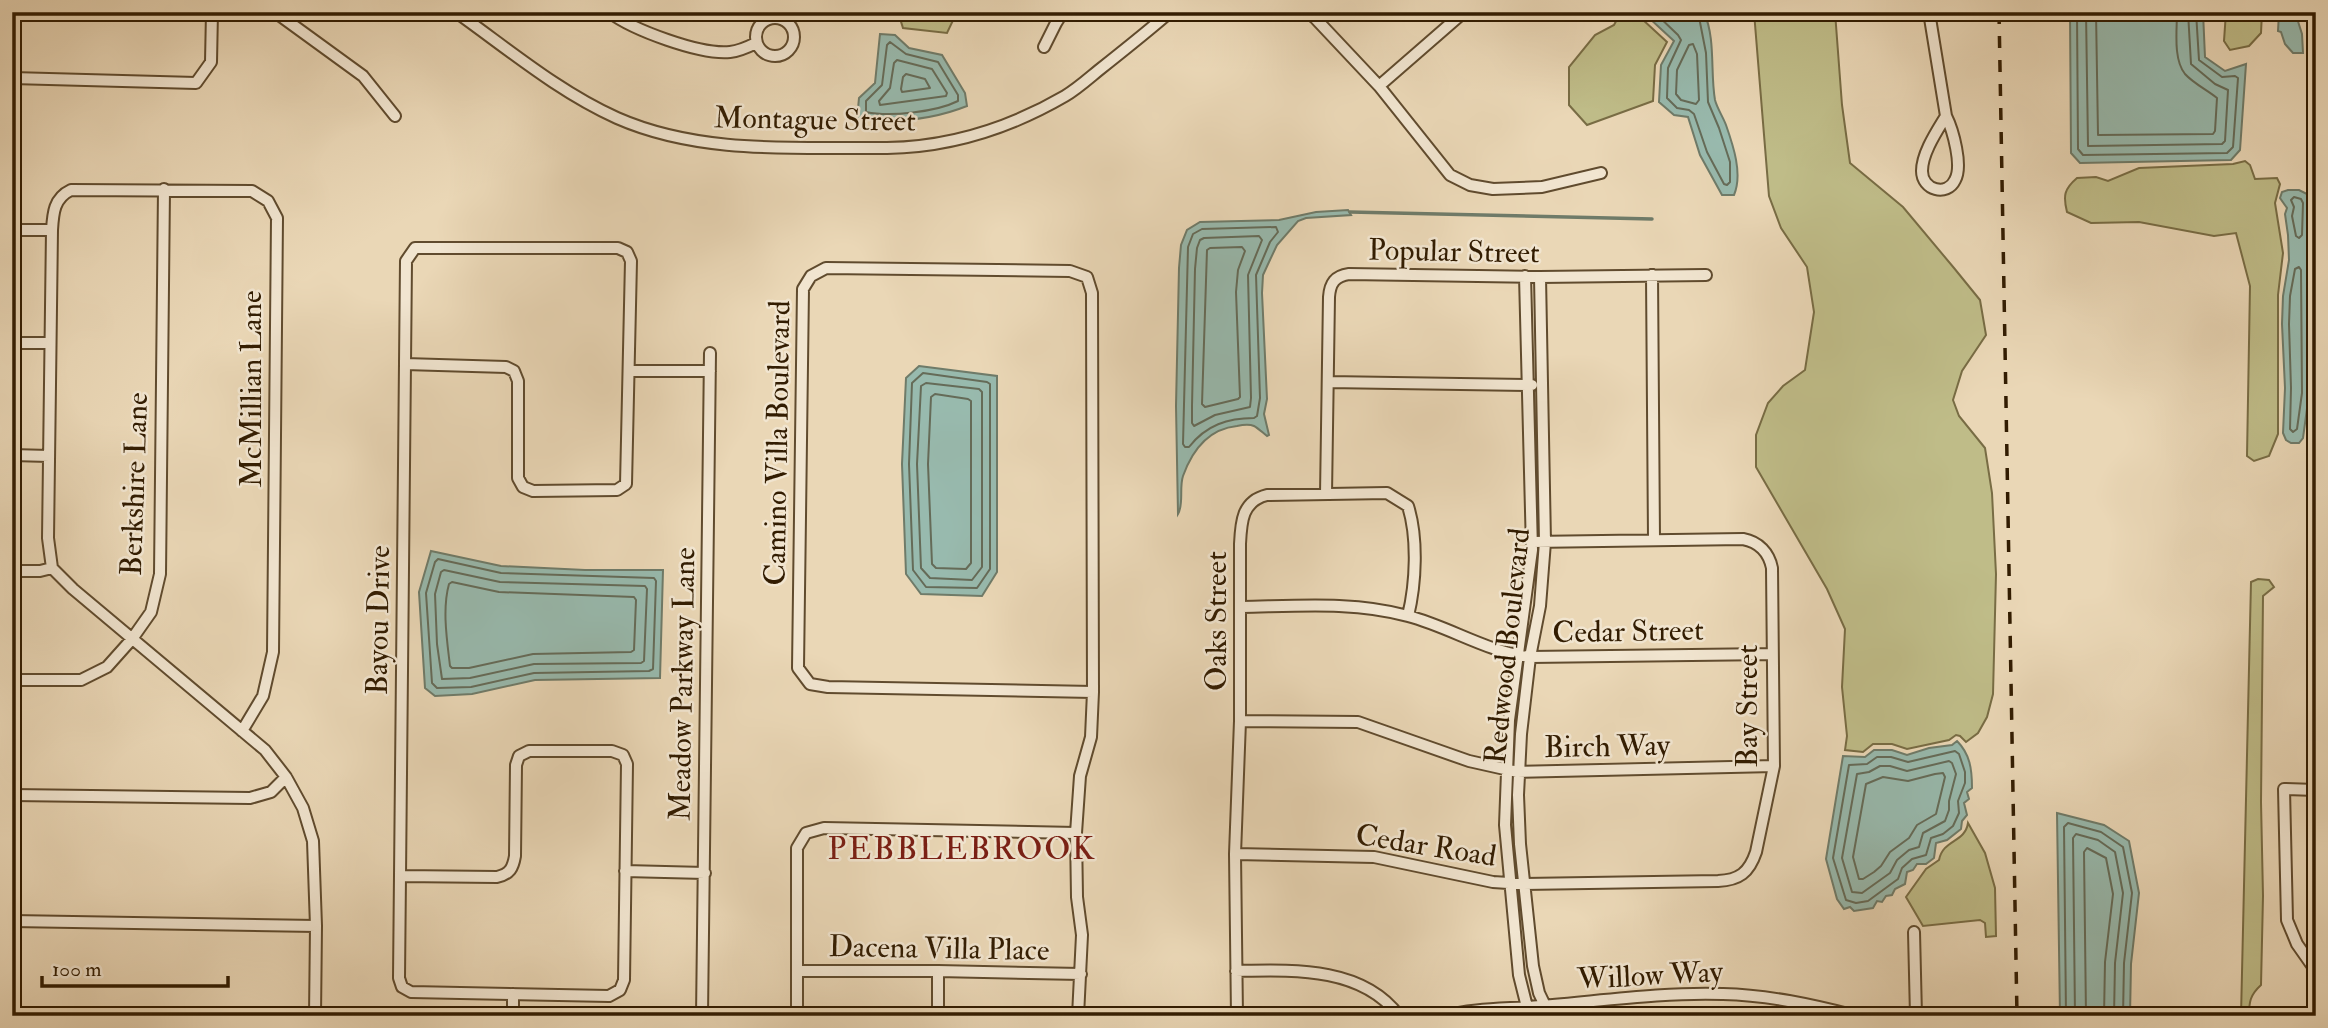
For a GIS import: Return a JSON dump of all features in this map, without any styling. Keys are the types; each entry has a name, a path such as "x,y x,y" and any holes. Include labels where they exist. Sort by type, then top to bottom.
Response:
{"street":[{"path":"12,78 196,83 211,62 212,12"},
{"path":"275,12 363,76 395,117"},
{"name":"Montague Street","path":"456,12 578,98 618,118 661,134 720,145 887,148 913,148 951,141 984,133 1023,117 1067,95 1170,12"},
{"path":"609,12 622,21 708,51 732,52 756,43"},
{"path":"1044,47 1063,12"},
{"path":"1307,12 1379,86 1450,175 1470,186 1542,187 1601,173"},
{"path":"1379,86 1464,12"},
{"path":"1929,12 1958,173 1955,182 1946,189 1931,189 1925,184 1922,165 1946,116"},
{"name":"McMillian Lane","path":"52,230 54,209 62,195 76,190 251,191 268,201 277,218 273,652 263,696 242,731"},
{"name":"Berkshire Lane","path":"12,680 81,680 107,667 151,612 160,574 164,190"},
{"path":"12,230 52,230 48,538 52,568 73,589 265,750 286,777 303,808 313,841 315,1016"},
{"name":"Bayou Drive","path":"400,876 497,877 509,872 515,856 516,765 519,756 529,751 612,751 623,755 627,764 624,980 620,990 609,996 411,992 402,986 398,978 406,261 415,248 618,248 627,252 631,261 626,484 617,490 533,491 523,487 518,478 518,381 514,371 506,367 405,365"},
{"name":"Camino Villa Boulevard","path":"1078,1016 1082,935 1077,897 1076,833 1080,776 1091,737 1093,692 1092,293 1087,277 1070,271 826,268 811,276 803,289 798,668 810,684 828,687 1093,692"},
{"path":"1652,275 1654,539"},
{"name":"Popular Street","path":"1326,494 1330,288 1339,276 1706,275"},
{"name":"Redwood Boulevard","path":"1525,276 1532,542 1530,580 1509,720 1533,966 1547,1011"},
{"name":"Redwood Boulevard","path":"1530,1012 1519,975 1505,825 1512,771 1521,734 1545,542 1540,276"},
{"path":"12,343 50,344"},
{"name":"Meadow Parkway Lane","path":"702,1016 710,353"},
{"path":"629,370 710,372"},
{"path":"1328,382 1541,386"},
{"path":"12,455 49,456"},
{"name":"Oaks Street","path":"1237,1016 1235,854 1240,721 1241,523 1247,507 1255,499 1267,495 1387,493 1408,506 1413,524 1413,595 1408,616"},
{"name":"Bay Street","path":"1524,884 1718,881 1739,878 1749,869 1756,852 1774,766 1772,568 1770,559 1762,548 1743,539 1532,542"},
{"path":"12,571 52,568"},
{"name":"Cedar Street","path":"1242,607 1357,607 1408,616 1517,656 1772,654"},
{"name":"Birch Way","path":"1240,721 1358,722 1469,761 1512,771 1774,766"},
{"path":"12,794 250,798 271,792 286,777"},
{"path":"2316,790 2284,789 2287,920 2298,944 2316,971"},
{"path":"797,1016 797,848 806,833 824,828 1076,833"},
{"name":"Cedar Road","path":"1235,854 1374,857 1493,882 1524,884"},
{"path":"625,871 705,873"},
{"path":"12,922 316,926"},
{"path":"1914,932 1916,1016"},
{"name":"Dacena Villa Place","path":"797,971 1081,974"},
{"path":"938,971 938,1016"},
{"path":"1236,971 1309,972 1341,978 1378,996 1399,1016"},
{"path":"513,994 513,1016"},
{"name":"Willow Way","path":"1445,1016 1547,1011 1666,995 1726,994 1814,1006 1856,1016"}],"shaded area":[{"path":"898,12 957,12 947,33 903,28"},
{"path":"1621,12 1641,12 1642,19 1667,42 1655,65 1653,101 1587,125 1569,105 1569,67 1595,35 1614,25"},
{"path":"1754,12 1835,12 1842,105 1850,163 1903,207 1980,300 1986,335 1962,371 1953,400 1959,416 1985,448 1992,493 1996,574 1993,694 1987,717 1978,733 1966,742 1956,735 1949,740 1907,749 1892,744 1873,744 1863,752 1845,750 1847,736 1842,687 1845,629 1827,589 1756,467 1756,435 1768,403 1783,386 1805,370 1814,312 1807,267 1781,228 1769,196"},
{"path":"2226,12 2262,12 2261,33 2249,46 2230,50 2224,41"},
{"path":"2245,161 2250,165 2255,179 2277,178 2280,184 2275,203 2283,253 2278,295 2278,434 2269,456 2254,461 2247,456 2250,286 2236,233 2214,236 2139,222 2091,223 2067,212 2065,201 2067,189 2077,178 2096,177 2108,181 2139,168 2233,164"},
{"path":"2258,579 2269,580 2274,587 2263,596 2261,985 2251,999 2249,1016 2241,1016 2251,582"},
{"path":"1968,823 1985,853 1995,888 1996,936 1986,937 1985,923 1980,920 1923,926 1906,897 1926,869 1939,860 1945,848 1963,834"}],"water":[{"path":"1647,12 1704,12 1710,33 1715,100 1726,125 1736,160 1738,178 1734,195 1722,195 1700,155 1688,117 1674,115 1659,102 1661,65 1674,41 1648,17"},
{"path":"2070,12 2203,12 2205,57 2225,71 2246,64 2240,150 2231,160 2080,163 2071,153"},
{"path":"2279,12 2295,12 2302,34 2303,53 2293,53 2285,44 2281,32 2278,31"},
{"path":"880,34 895,35 909,48 942,55 965,93 967,106 912,119 857,119 859,98 875,83"},
{"path":"2299,190 2307,194 2310,201 2309,394 2303,438 2299,443 2286,440 2283,433 2285,388 2282,324 2289,260 2285,214 2287,208 2280,198 2282,192"},
{"path":"1348,210 1351,215 1298,221 1277,245 1263,275 1262,293 1267,399 1264,414 1269,435 1254,426 1246,425 1227,428 1203,443 1196,450 1182,481 1178,514 1176,406 1179,268 1181,245 1187,230 1200,222 1279,220 1316,212"},
{"path":"919,366 997,376 997,572 982,596 921,594 906,574 902,464 906,378"},
{"path":"431,551 501,566 663,570 660,678 535,680 472,694 435,696 425,688 419,592"},
{"path":"1957,741 1967,757 1972,781 1972,788 1967,792 1969,799 1964,803 1967,815 1962,821 1961,829 1947,840 1936,843 1934,858 1926,864 1917,864 1913,870 1907,872 1905,884 1895,889 1892,895 1886,896 1882,902 1877,901 1873,908 1854,911 1850,907 1844,909 1837,899 1826,859 1843,756 1865,757 1874,750 1892,750 1907,755 1952,745"},
{"path":"2057,813 2104,825 2129,841 2139,893 2131,964 2130,1016 2060,1016"}],"waterway":[{"path":"1350,212 1652,219"}],"railway":[{"path":"1999,12 2017,1016"}],"district":[{"name":"PEBBLEBROOK","path":"962,848"}]}
